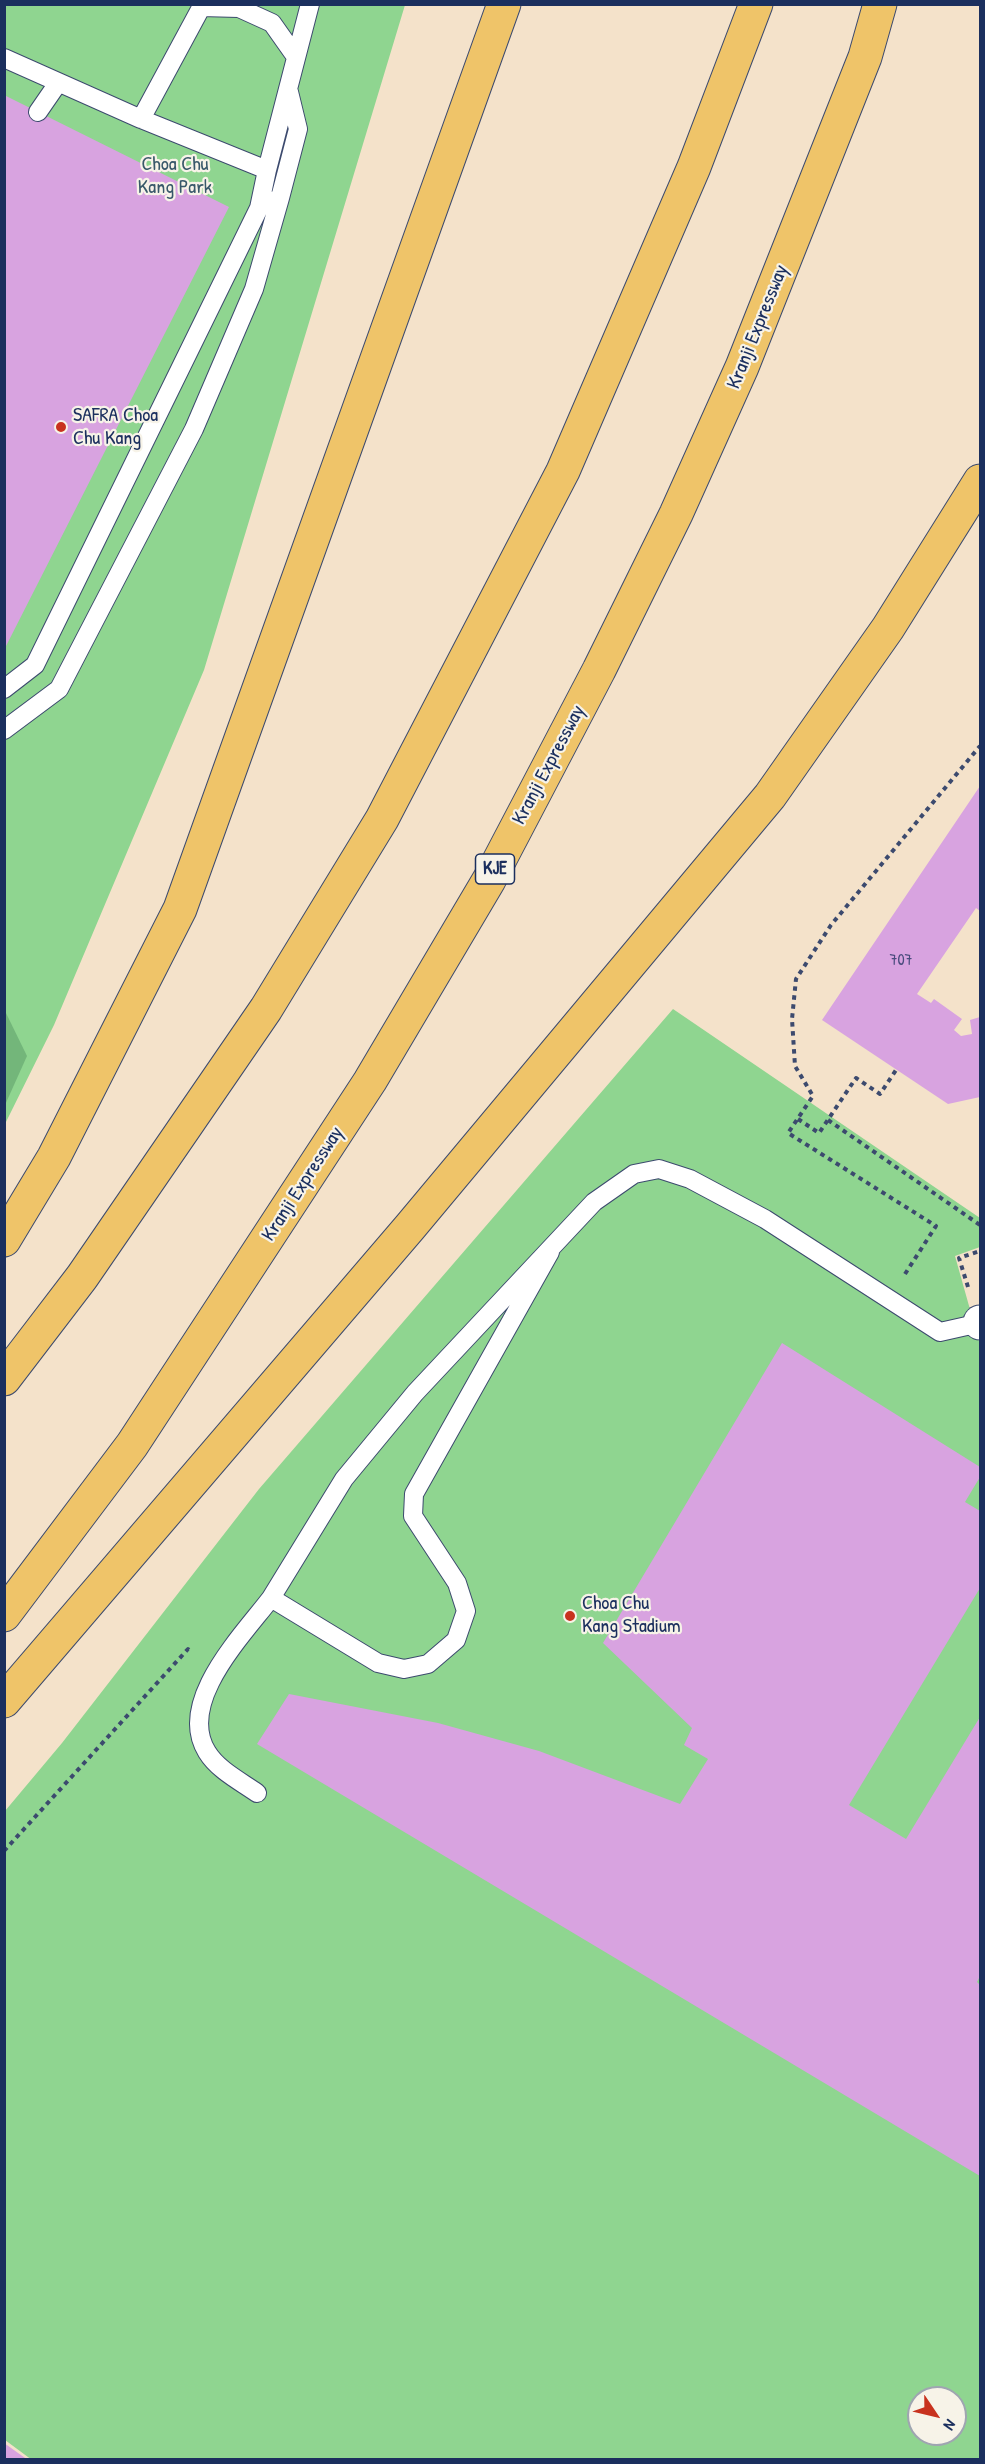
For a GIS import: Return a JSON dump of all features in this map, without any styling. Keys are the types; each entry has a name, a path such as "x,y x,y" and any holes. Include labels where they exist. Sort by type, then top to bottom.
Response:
{"highway":[{"path":"4,1240 54,1157 180,909 504,4"},
{"path":"4,1379 82,1277 266,1009 382,819 563,471 694,168 756,4"},
{"name":"Kranji Expressway","path":"4,1615 132,1446 370,1081 489,880 645,576 742,367 865,57 880,4"},
{"path":"4,1701 402,1236 770,796 888,628 981,481"}],"lane":[{"path":"4,689 35,665 259,208 310,4"},
{"path":"141,119 202,6 239,8 272,23 296,57"},
{"path":"4,58 141,119 267,170"},
{"path":"38,112 58,82"},
{"path":"4,730 59,689 177,460 254,289 298,129 288,91"},
{"path":"259,208 279,198"},
{"path":"257,1793 220,1768 206,1751 200,1727 201,1702 217,1671 271,1599 344,1479 415,1393 550,1252 594,1202 634,1174 659,1169 690,1179 765,1219 888,1301 940,1332 980,1322"},
{"path":"271,1599 378,1663 404,1669 428,1664 456,1640 466,1611 457,1583 413,1516 414,1494 550,1252"}],"path":[{"path":"888,1301 936,1227 788,1133 813,1096 795,1066 792,1019 796,979 831,925 981,746"},
{"path":"798,1119 819,1133 856,1078 879,1094 896,1070"},
{"path":"828,1120 981,1226"},
{"path":"980,1322 959,1258 981,1251"},
{"path":"4,1851 188,1649 217,1671"}],"green space":[{"name":"Choa Chu Kang Park","path":"5,5 405,5 204,670 54,1025 5,1124"},
{"name":"Choa Chu Kang Stadium","path":"673,1009 980,1218 980,1247 955,1256 980,1345 980,2459 32,2460 5,2440 5,1811 62,1743 259,1489"},
{"path":"4,1011 27,1056 5,1105"}],"building":[{"name":"SAFRA Choa Chu Kang","path":"4,95 229,207 4,650"},
{"path":"980,786 980,911 976,908 917,994 931,1003 934,999 962,1019 954,1030 961,1036 972,1034 970,1020 980,1017 980,1097 948,1104 822,1020"},
{"path":"782,1343 980,1467 980,1477 965,1502 980,1511 980,1588 849,1805 906,1839 980,1717 980,1976 977,1982 980,1985 980,2176 257,1744 289,1694 438,1723 539,1751 680,1804 708,1759 684,1745 692,1728 603,1643"},
{"path":"4,2443 28,2460 4,2460"}],"place":[{"name":"SAFRA Choa Chu Kang","path":"61,427"},
{"name":"Choa Chu Kang Stadium","path":"570,1616"}]}
